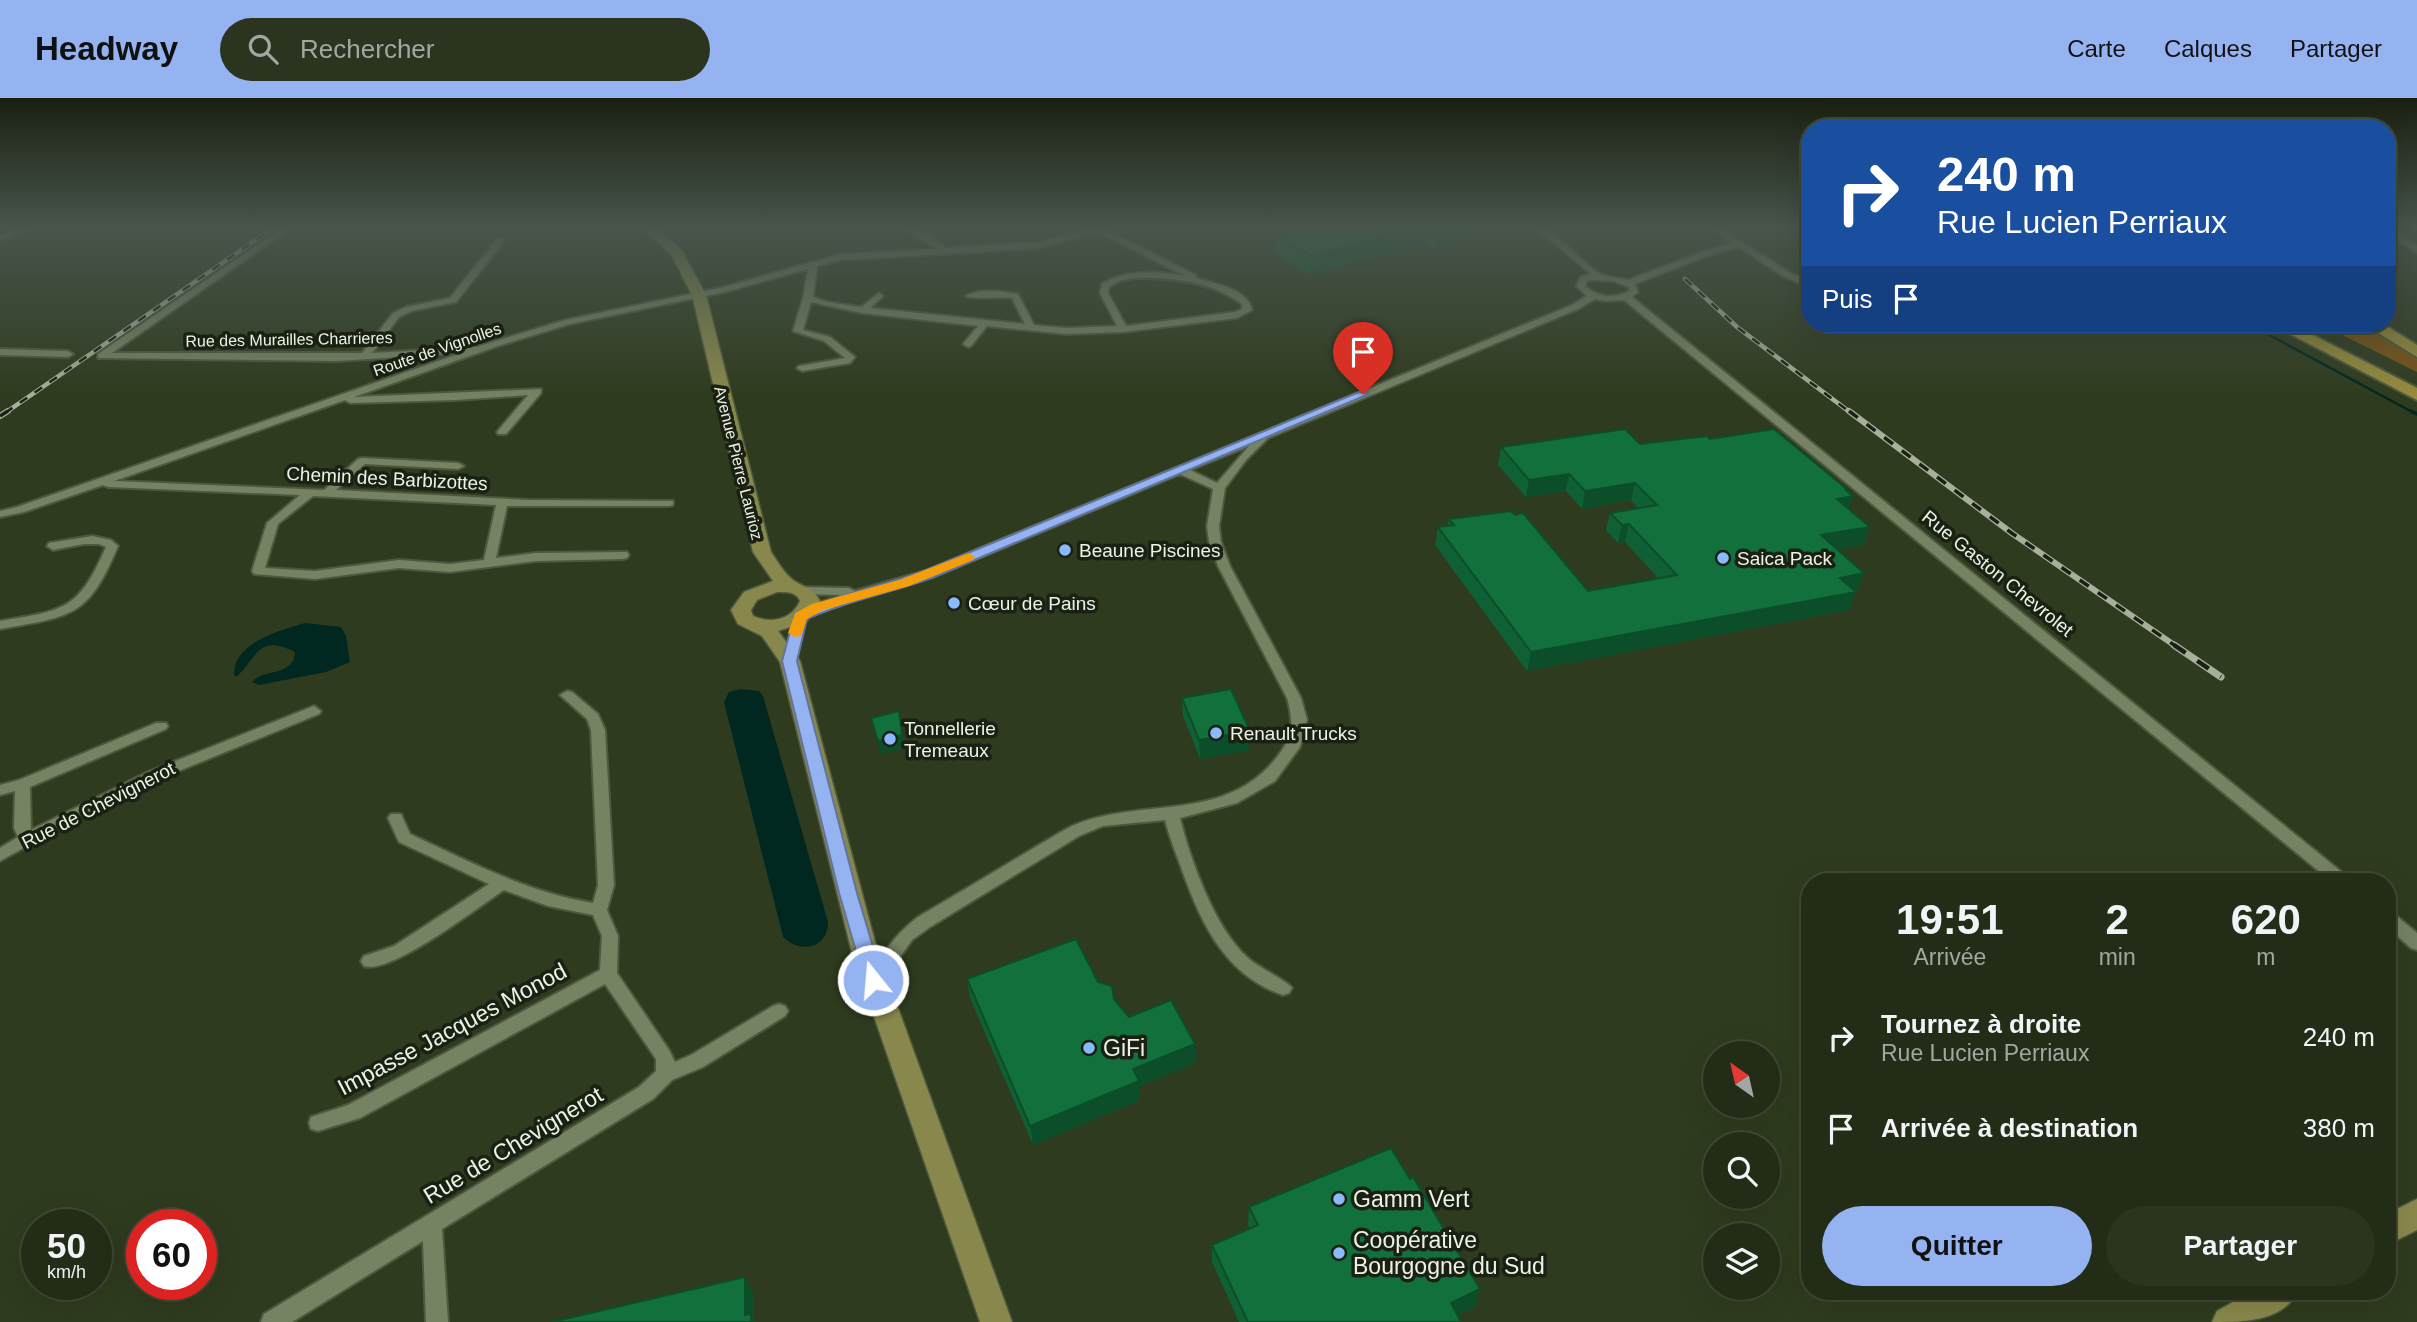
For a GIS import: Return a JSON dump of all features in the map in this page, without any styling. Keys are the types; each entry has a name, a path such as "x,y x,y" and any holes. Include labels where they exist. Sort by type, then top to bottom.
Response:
{"highway":[{"path":"2296,333 2417,395"},
{"path":"2323,333 2417,380"},
{"path":"2386,333 2417,352"}],"main road":[{"name":"Avenue Pierre Laurioz","path":"686,285 713,343 716,374 762,552 776,574 796,588"},
{"name":"Avenue Pierre Laurioz","path":"759,625 745,620 741,615 743,604 752,594 760,577 762,552"},
{"path":"752,594 764,589 796,588 810,601 802,615 790,661"},
{"path":"759,625 780,625 802,615"},
{"path":"759,625 769,632 790,661 848,893 883,1007 996,1322"},
{"path":"2396,1226 2417,1213"},
{"path":"2228,1322 2267,1300"}],"street":[{"name":"Rue des Murailles Charrieres","path":"204,285 101,356 366,356 464,348 476,350"},
{"path":"366,356 396,315 409,309 453,300 465,285"},
{"name":"Route de Vignolles","path":"0,514 20,510 476,350 580,319 734,285"},
{"path":"802,368 847,361 850,357 827,339 798,331 810,285"},
{"path":"1106,285 1104,293 1123,329"},
{"path":"808,298 862,310 1029,329 1123,329 1237,315 1247,310 1243,300 1212,285"},
{"path":"1581,285 1582,290 1594,296 1611,299 1626,298 1635,289 1631,285"},
{"path":"970,296 996,293 1015,296 1030,323 1029,329"},
{"path":"862,310 879,296"},
{"path":"802,615 929,574 1568,310 1594,296"},
{"name":"Rue Gaston Chevrolet","path":"1626,298 2332,873"},
{"path":"968,344 983,325"},
{"path":"0,352 68,355"},
{"path":"346,397 351,400 377,400 537,391 502,432"},
{"path":"883,1007 885,970 891,954 906,936 924,922 1074,832 1101,821 1171,814 1232,799 1269,777 1290,753 1300,720 1294,698 1224,566 1215,542 1213,511 1219,488 1242,457 1260,442 1263,438 1260,436"},
{"path":"328,492 362,461 458,466"},
{"path":"1178,470 1195,475 1219,488"},
{"name":"Chemin des Barbizottes","path":"104,481 108,484 217,485 502,502 615,505 669,503"},
{"path":"312,491 273,523 258,571 315,575 399,564 450,568 536,557 623,555"},
{"path":"489,563 502,502"},
{"path":"0,527 20,510"},
{"path":"0,625 63,612 83,601 90,594 112,546 103,541 53,545"},
{"path":"796,588 868,592"},
{"path":"567,695 593,717 598,730 606,885 599,910 610,936 608,974 663,1055 666,1074"},
{"name":"Rue de Chevignerot","path":"0,855 106,797 170,767 314,711"},
{"path":"0,790 23,784 161,726"},
{"path":"23,784 22,828 27,839"},
{"path":"1171,814 1216,933 1239,964 1262,981 1283,988"},
{"path":"396,818 404,838 565,906 599,910"},
{"path":"370,961 400,951 503,882"},
{"path":"2396,926 2417,943"},
{"name":"Impasse Jacques Monod","path":"318,1123 353,1112 608,974"},
{"name":"Rue de Chevignerot","path":"272,1322 646,1093 666,1074 696,1061 779,1011"},
{"path":"432,1224 437,1322"}],"shaded area":[{"path":"2338,333 2379,333 2417,357 2417,372"}],"water":[{"path":"305,623 341,627 346,636 350,662 326,672 259,685 252,682 284,669 293,660 295,652 273,645 260,650 236,677 234,675 241,654 249,646 271,634"},
{"path":"741,689 759,691 763,696 828,922 823,938 812,946 797,946 783,937 724,702 729,692"}],"building":[{"name":"Saica Pack","path":"1625,429 1640,444 1707,436 1710,439 1774,429 1848,490 1853,496 1837,499 1870,527 1821,535 1864,573 1840,578 1856,592 1531,652 1438,527 1454,525 1449,519 1511,511 1515,515 1523,513 1588,591 1677,575 1629,524 1622,525 1610,513 1657,505 1635,483 1585,491 1569,474 1529,480 1501,447"},
{"path":"1231,689 1250,731 1199,740 1182,698"},
{"path":"899,711 902,735 878,741 871,718"},
{"name":"GiFi","path":"1076,939 1098,982 1112,986 1114,999 1129,1017 1171,1000 1195,1044 1133,1069 1139,1081 1030,1126 967,979"},
{"name":"Coopérative Bourgogne du Sud","path":"1391,1148 1410,1179 1413,1177 1480,1289 1451,1303 1461,1322 1248,1322 1212,1245 1258,1225 1249,1207"},
{"path":"745,1277 745,1315 751,1314 751,1322 552,1322"}],"waterway":[{"path":"2266,333 2414,413"},
{"path":"2411,411 2417,414"}],"railway":[{"path":"7,412 190,285"},
{"path":"1692,285 1737,327 1851,413"},
{"path":"1849,411 2013,534 2177,647"},
{"path":"0,416 7,412"},
{"path":"2174,645 2221,677"}],"slow traffic":[{"path":"795,633 800,616 817,607 886,589 969,557"}],"place":[{"name":"Beaune Piscines","path":"1065,550"},
{"name":"Saica Pack","path":"1723,558"},
{"name":"Cœur de Pains","path":"954,603"},
{"name":"Renault Trucks","path":"1216,733"},
{"name":"Tonnellerie Tremeaux","path":"890,739"},
{"name":"GiFi","path":"1089,1048"},
{"name":"Gamm Vert","path":"1339,1199"},
{"name":"Coopérative Bourgogne du Sud","path":"1339,1253"}],"route":[{"path":"873,980 848,893 790,661 800,616 832,602 886,589 929,574 1363,394"}]}
